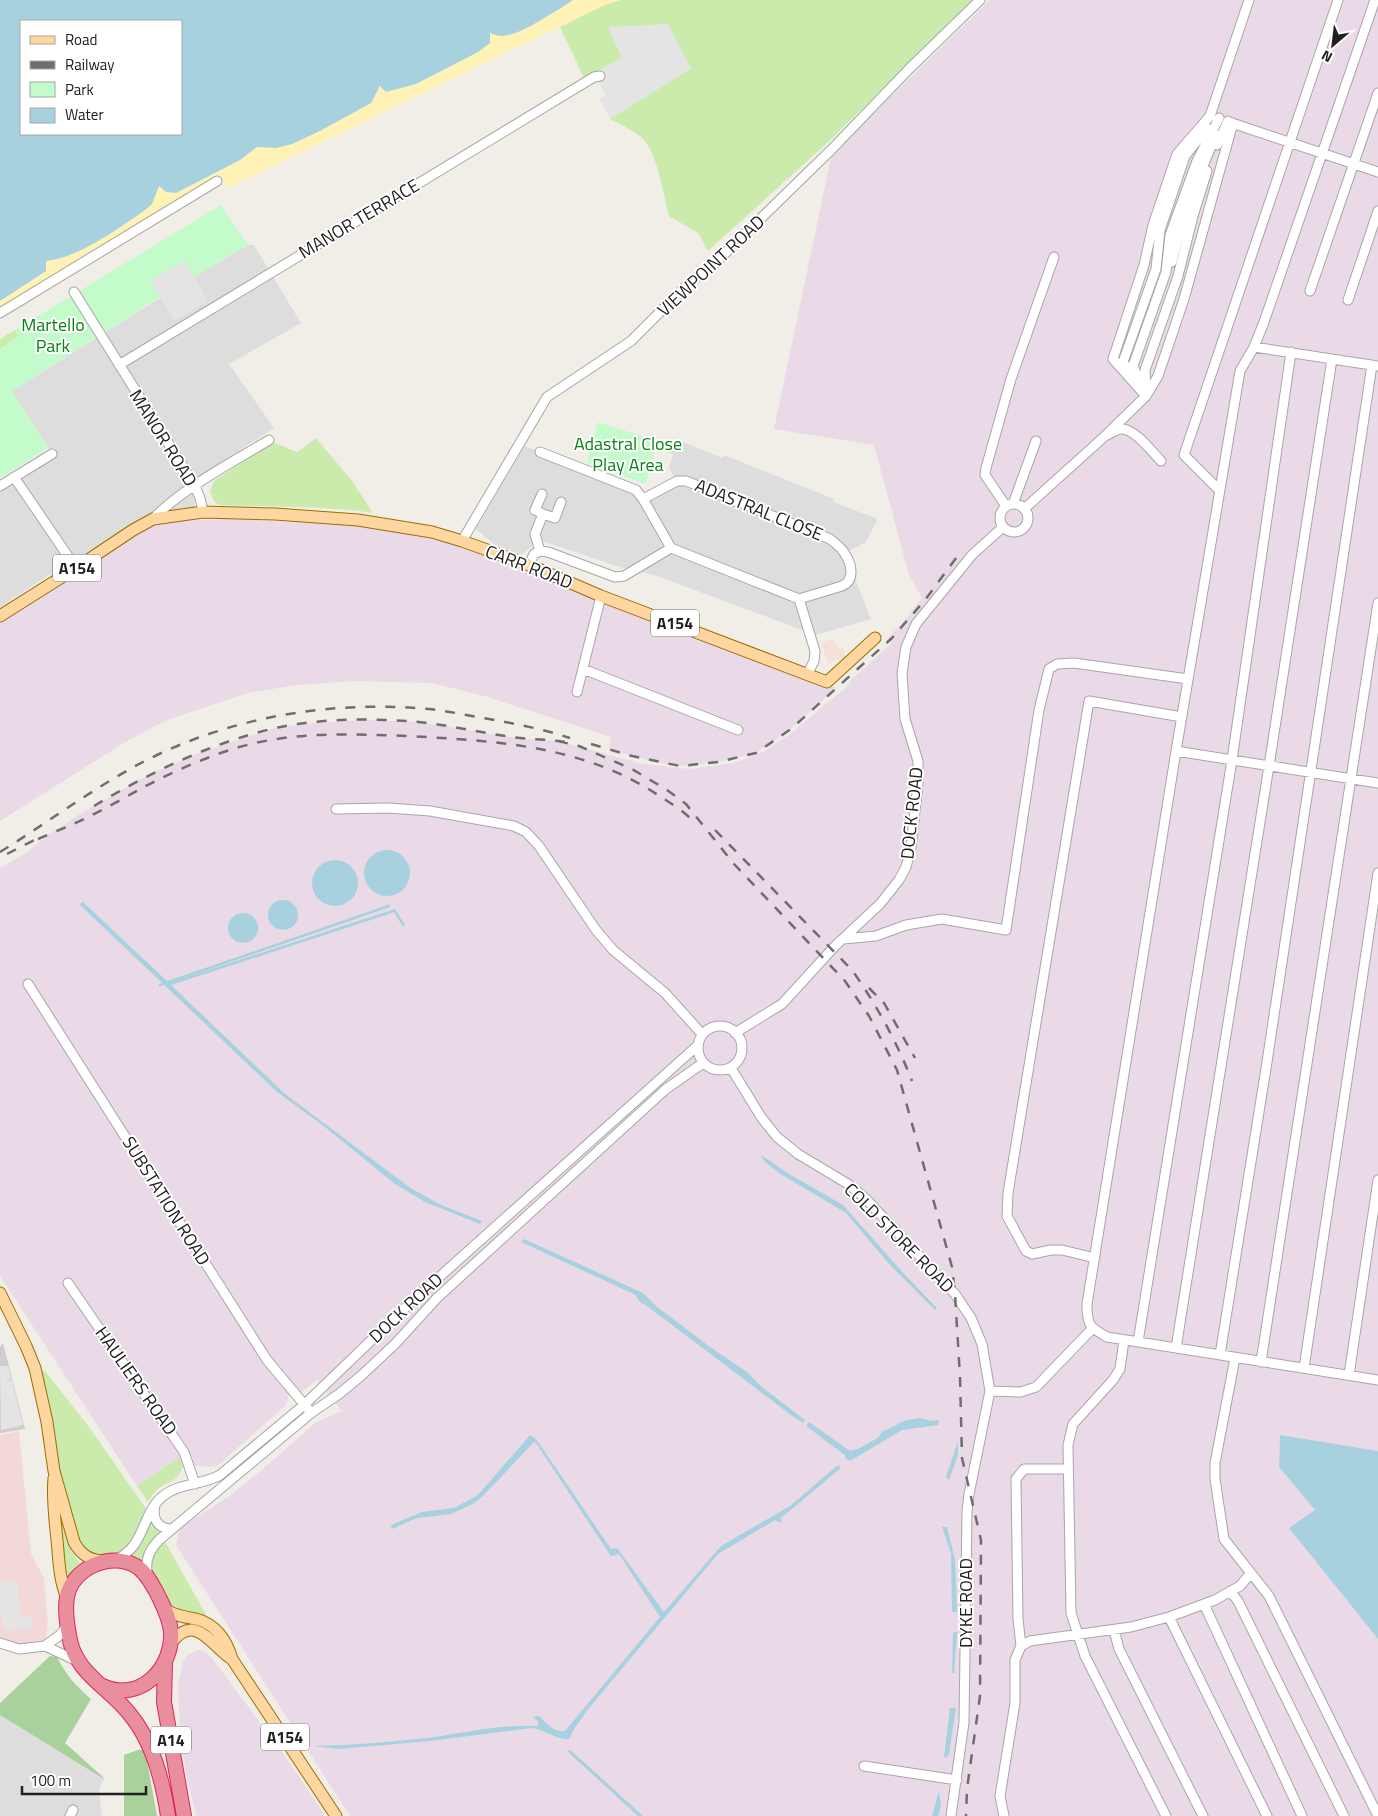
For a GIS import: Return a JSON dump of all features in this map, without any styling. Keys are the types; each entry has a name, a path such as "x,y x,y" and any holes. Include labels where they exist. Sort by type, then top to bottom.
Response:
{"highway":[{"path":"111,1561 134,1565 150,1580 166,1610 170,1625 171,1643 165,1664 155,1677 138,1688 117,1690 102,1686 93,1680 77,1661 70,1645 67,1598 76,1580 93,1565 111,1561"},
{"name":"A14","path":"165,1664 164,1702 184,1816"},
{"name":"A14","path":"102,1686 132,1717 146,1740 164,1789 168,1816"}],"main road":[{"name":"CARR ROAD","path":"153,519 203,512 276,514 358,520 432,532 529,565 601,596 826,682 875,638"},
{"name":"A154","path":"0,616 153,519"},
{"path":"0,1293 35,1368 47,1422 54,1471 68,1525 80,1553 91,1559 111,1561"},
{"path":"54,1471 52,1498 62,1584 67,1598"},
{"name":"A154","path":"166,1610 176,1616 199,1620 213,1627 229,1648 232,1659 336,1816"},
{"name":"A154","path":"171,1643 178,1635 184,1632 201,1632 210,1638 223,1654 232,1659"}],"street":[{"name":"VIEWPOINT ROAD","path":"462,541 547,396 631,341 640,333 687,285 714,264 831,150 909,69 980,0"},
{"path":"1024,509 1146,396 1158,376 1184,299 1221,119 1249,0"},
{"path":"1219,490 1184,455 1338,0"},
{"path":"1375,0 1264,322 1254,347 1240,371 1176,751 1087,1304 1087,1317 1092,1329 1107,1337 1378,1380"},
{"name":"MANOR TERRACE","path":"119,365 594,77 600,76"},
{"path":"1310,291 1378,94"},
{"path":"1221,119 1378,172"},
{"path":"1146,396 1145,370 1178,276 1221,119"},
{"path":"1146,396 1133,366 1166,272 1170,235 1197,161 1221,119"},
{"path":"1146,396 1113,359 1144,265 1152,225 1177,154 1221,119"},
{"path":"0,313 217,180"},
{"path":"1348,300 1378,212"},
{"path":"1010,505 985,475 986,468 1011,379 1054,257"},
{"name":"MANOR ROAD","path":"74,292 195,486 203,512"},
{"path":"1220,1355 1268,1062 1310,772 1375,365 1254,347"},
{"path":"1138,1342 1232,760 1290,352"},
{"path":"1176,1348 1332,359"},
{"path":"1105,436 1120,429 1129,430 1161,461"},
{"path":"153,519 164,507 195,486 270,440"},
{"path":"1010,505 1018,504 1027,513 1027,522 1021,530 1012,532 1003,527 999,518 1000,513 1010,505 1036,441"},
{"path":"540,452 636,490 644,499 671,548 799,599 815,651 814,661 808,675"},
{"path":"0,486 52,454"},
{"path":"14,477 76,568"},
{"name":"ADASTRAL CLOSE","path":"644,499 677,480 686,481 830,539 845,553 850,567 851,578 848,583 842,586 799,599"},
{"path":"542,494 535,510 543,514 555,518 561,502"},
{"path":"540,552 535,534 543,514"},
{"name":"DOCK ROAD","path":"735,1033 782,1004 843,939 880,904 899,880 906,867 911,848 918,784 918,761 905,719 902,673 906,648 916,624 972,555 1003,527"},
{"path":"529,565 534,554 548,552 615,577 624,576 671,548"},
{"path":"577,692 601,596"},
{"path":"1261,1362 1378,603"},
{"path":"843,939 876,936 906,925 942,919 1006,930 1039,710 1049,669 1057,664 1074,663 1188,680"},
{"path":"582,669 738,730"},
{"path":"1095,1258 1062,1250 1032,1254 1026,1251 1007,1216 1008,1193 1089,701 1182,717"},
{"path":"1176,751 1378,783"},
{"path":"336,808 388,808 430,812 514,826 526,832 539,846 596,930 613,950 665,993 702,1034"},
{"path":"1304,1368 1378,873"},
{"name":"SUBSTATION ROAD","path":"28,984 267,1360 311,1413"},
{"path":"718,1026 726,1027 740,1039 742,1047 740,1058 731,1068 723,1070 716,1070 703,1063 699,1057 697,1046 702,1034 708,1029 718,1026"},
{"name":"DOCK ROAD","path":"111,1561 127,1554 135,1545 147,1518 163,1496 172,1491 213,1479 220,1475 304,1405 407,1306 697,1046"},
{"name":"DOCK ROAD","path":"150,1580 146,1570 149,1553 153,1546 171,1529 205,1503 311,1413 339,1394 369,1368 396,1344 437,1298 666,1090 703,1063"},
{"name":"COLD STORE ROAD","path":"731,1068 761,1117 777,1137 798,1154 848,1184 865,1198 955,1294 971,1318 982,1344 990,1391"},
{"path":"1349,1375 1378,1180"},
{"name":"HAULIERS ROAD","path":"68,1283 184,1452 197,1484 206,1487 208,1492 205,1503"},
{"path":"990,1391 1021,1392 1036,1387 1092,1329"},
{"path":"1124,1340 1120,1369 1073,1424 1068,1445 1071,1613 1085,1656 1164,1815"},
{"path":"1235,1358 1216,1463 1215,1479 1224,1539 1269,1596 1378,1816"},
{"name":"DYKE ROAD","path":"951,1816 964,1722 967,1511 990,1391"},
{"path":"1004,1816 1000,1796 1015,1703 1015,1660 1021,1646 1018,1620 1016,1479 1024,1470 1068,1469"},
{"path":"156,1504 154,1513 157,1522 162,1528 171,1529"},
{"path":"1021,1646 1030,1641 1114,1630 1169,1617 1216,1600 1240,1586 1250,1574"},
{"path":"1230,1591 1242,1610 1344,1816"},
{"path":"1204,1604 1302,1816"},
{"path":"1169,1617 1267,1816"},
{"path":"45,1646 60,1635 68,1623"},
{"path":"1114,1630 1119,1649 1202,1816"},
{"path":"0,1643 18,1648 45,1646 77,1661"},
{"path":"864,1766 957,1780"}],"shaded area":[{"path":"990,0 1378,0 1378,1451 1280,1436 1279,1467 1315,1510 1289,1528 1378,1639 1378,1816 350,1816 176,1545 180,1528 228,1497 315,1423 342,1411 317,1380 300,1393 288,1383 289,1394 286,1405 216,1467 183,1465 178,1458 137,1486 0,1276 0,868 26,853 48,835 80,814 144,777 196,754 271,729 310,723 365,720 419,722 514,738 558,741 643,764 689,769 734,763 763,752 790,734 850,684 850,681 892,643 888,638 922,598 909,575 874,445 774,429 832,153"},
{"path":"668,24 691,68 610,119 600,99 606,94 592,74 622,58 608,27"},
{"path":"248,245 254,245 301,323 229,364 274,428 187,484 195,495 194,508 136,522 0,607 0,489 52,454 12,391 160,298 151,281 185,261 194,277"},
{"path":"185,261 208,301 174,321 151,281"},
{"path":"678,440 722,458 724,455 834,499 833,502 878,519 865,543 845,553 871,619 816,635 654,575 616,566 540,540 521,555 495,545 476,529 525,446 636,490 644,499 676,481 669,468 673,454 664,451 668,441"},
{"path":"226,519 355,525 456,545 529,565 836,688 791,729 756,753 718,762 680,766 668,765 609,750 611,737 488,697 432,683 355,681 296,685 248,693 167,720 127,741 0,821 0,623 153,525 176,521"},
{"path":"834,639 838,649 843,648 846,658 828,663 821,643"},
{"path":"3,1343 25,1429 0,1433 0,1347"},
{"path":"0,1366 8,1366 11,1379 6,1381 12,1380 23,1425 1,1430"},
{"path":"19,1431 31,1554 44,1578 48,1624 45,1646 19,1649 0,1643 0,1435"},
{"path":"0,1581 18,1582 20,1616 31,1616 33,1629 5,1630 0,1616"},
{"path":"199,1650 212,1658 294,1769 325,1816 196,1816 180,1736 178,1684 183,1661 188,1654"},
{"path":"0,1715 104,1779 99,1789 102,1816 0,1816"}],"green space":[{"path":"608,0 974,0 826,144 708,251 698,233 669,216 652,154 643,139 628,128 610,119 691,68 629,57 586,82 560,27"},
{"name":"Martello Park","path":"221,205 248,245 194,277 184,261 151,281 160,297 12,391 48,448 0,478 0,349 19,336 15,330"},
{"path":"15,330 19,336 0,349 0,339"},
{"name":"Adastral Close Play Area","path":"598,422 657,441 646,484 587,463"},
{"path":"316,438 352,481 373,513 315,507 219,505 214,501 210,491 214,481 273,442 297,452"},
{"path":"35,1371 45,1371 89,1427 149,1513 213,1627 176,1616 140,1569 96,1561 74,1542"},
{"path":"178,1458 183,1465 179,1474 175,1479 157,1490 148,1502 137,1486"},
{"path":"60,1506 64,1529 75,1557 80,1563 66,1578 59,1508"},
{"path":"50,1656 57,1657 72,1680 91,1699 65,1743 104,1779 0,1715 0,1703"},
{"path":"138,1750 145,1750 157,1816 124,1816 124,1755"}],"sand":[{"path":"514,0 621,0 605,5 228,188 220,174 0,308 0,248"}],"water":[{"path":"0,0 573,0 518,32 502,36 490,33 490,43 478,52 416,84 386,92 380,86 371,103 292,144 276,148 257,147 240,160 176,193 166,192 159,186 152,204 145,210 84,249 58,259 46,261 46,271 0,301"},
{"path":"382,850 392,850 406,860 410,873 406,886 400,892 392,896 382,896 368,886 364,878 364,868 374,854"},
{"path":"330,860 340,860 354,870 358,883 354,896 348,902 340,906 330,906 316,896 312,888 312,878 322,864"},
{"path":"283,900 294,904 298,915 294,926 283,930 272,926 268,915 272,904"},
{"path":"83,902 169,983 395,909 405,925 403,927 394,912 171,985 285,1094 409,1187 441,1205 482,1221 480,1224 425,1202 395,1184 325,1127 276,1091 79,904"},
{"path":"243,913 254,917 258,928 254,939 243,943 232,939 228,928 232,917"},
{"path":"761,1155 789,1174 843,1205 937,1308 935,1310 891,1266 846,1213 779,1173 765,1162"},
{"path":"524,1239 643,1293 656,1306 747,1372 762,1387 805,1420 803,1423 791,1415 641,1303 636,1295 521,1242"},
{"path":"920,1418 931,1421 939,1420 938,1425 902,1430 850,1461 846,1459 845,1455 806,1426 809,1422 850,1451 858,1449 878,1438 882,1432 906,1420"},
{"path":"530,1435 536,1439 611,1549 617,1548 664,1612 721,1546 790,1506 838,1465 841,1468 781,1518 781,1523 775,1520 718,1554 589,1708 569,1739 560,1738 531,1728 430,1741 338,1749 314,1746 400,1741 497,1728 538,1726 538,1721 533,1717 539,1716 554,1729 565,1731 660,1617 619,1554 611,1556 534,1442 483,1496 473,1504 451,1514 417,1518 392,1529 391,1526 393,1524 422,1512 454,1508 478,1495"},
{"path":"1280,1435 1378,1451 1378,1639 1289,1528 1315,1510 1279,1467"},
{"path":"958,1441 958,1455 949,1480 946,1477"},
{"path":"942,1527 947,1527 955,1560 957,1612 952,1612 951,1553"},
{"path":"953,1632 957,1632 954,1673 952,1673"},
{"path":"950,1708 956,1708 949,1754 947,1757 944,1757"},
{"path":"570,1750 643,1816 638,1816 567,1751"},
{"path":"939,1791 941,1806 938,1816 932,1816"}],"waterway":[{"path":"160,985 389,906"}],"railway":[{"path":"591,744 632,756 680,766 718,762 756,753 791,729 892,638 925,600 962,550"},
{"path":"0,852 87,795 141,763 209,734 281,715 355,707 429,709 519,725 570,738"},
{"path":"94,806 136,782 202,751 248,735 289,725 363,720 419,722 519,738 565,742"},
{"path":"38,839 93,815 165,776 212,756 257,743 300,736 322,735 408,736 474,740 538,749 569,756 599,765 629,778 672,804 694,822"},
{"path":"558,741 579,746 632,769 686,804 734,864 845,981 869,1016 897,1070 952,1267 960,1377 962,1458 981,1540 980,1696 967,1789 966,1816"},
{"path":"715,830 852,970 885,1024 900,1052 912,1081"},
{"path":"7,854 42,836"},
{"path":"869,988 884,1003 915,1058"}]}
